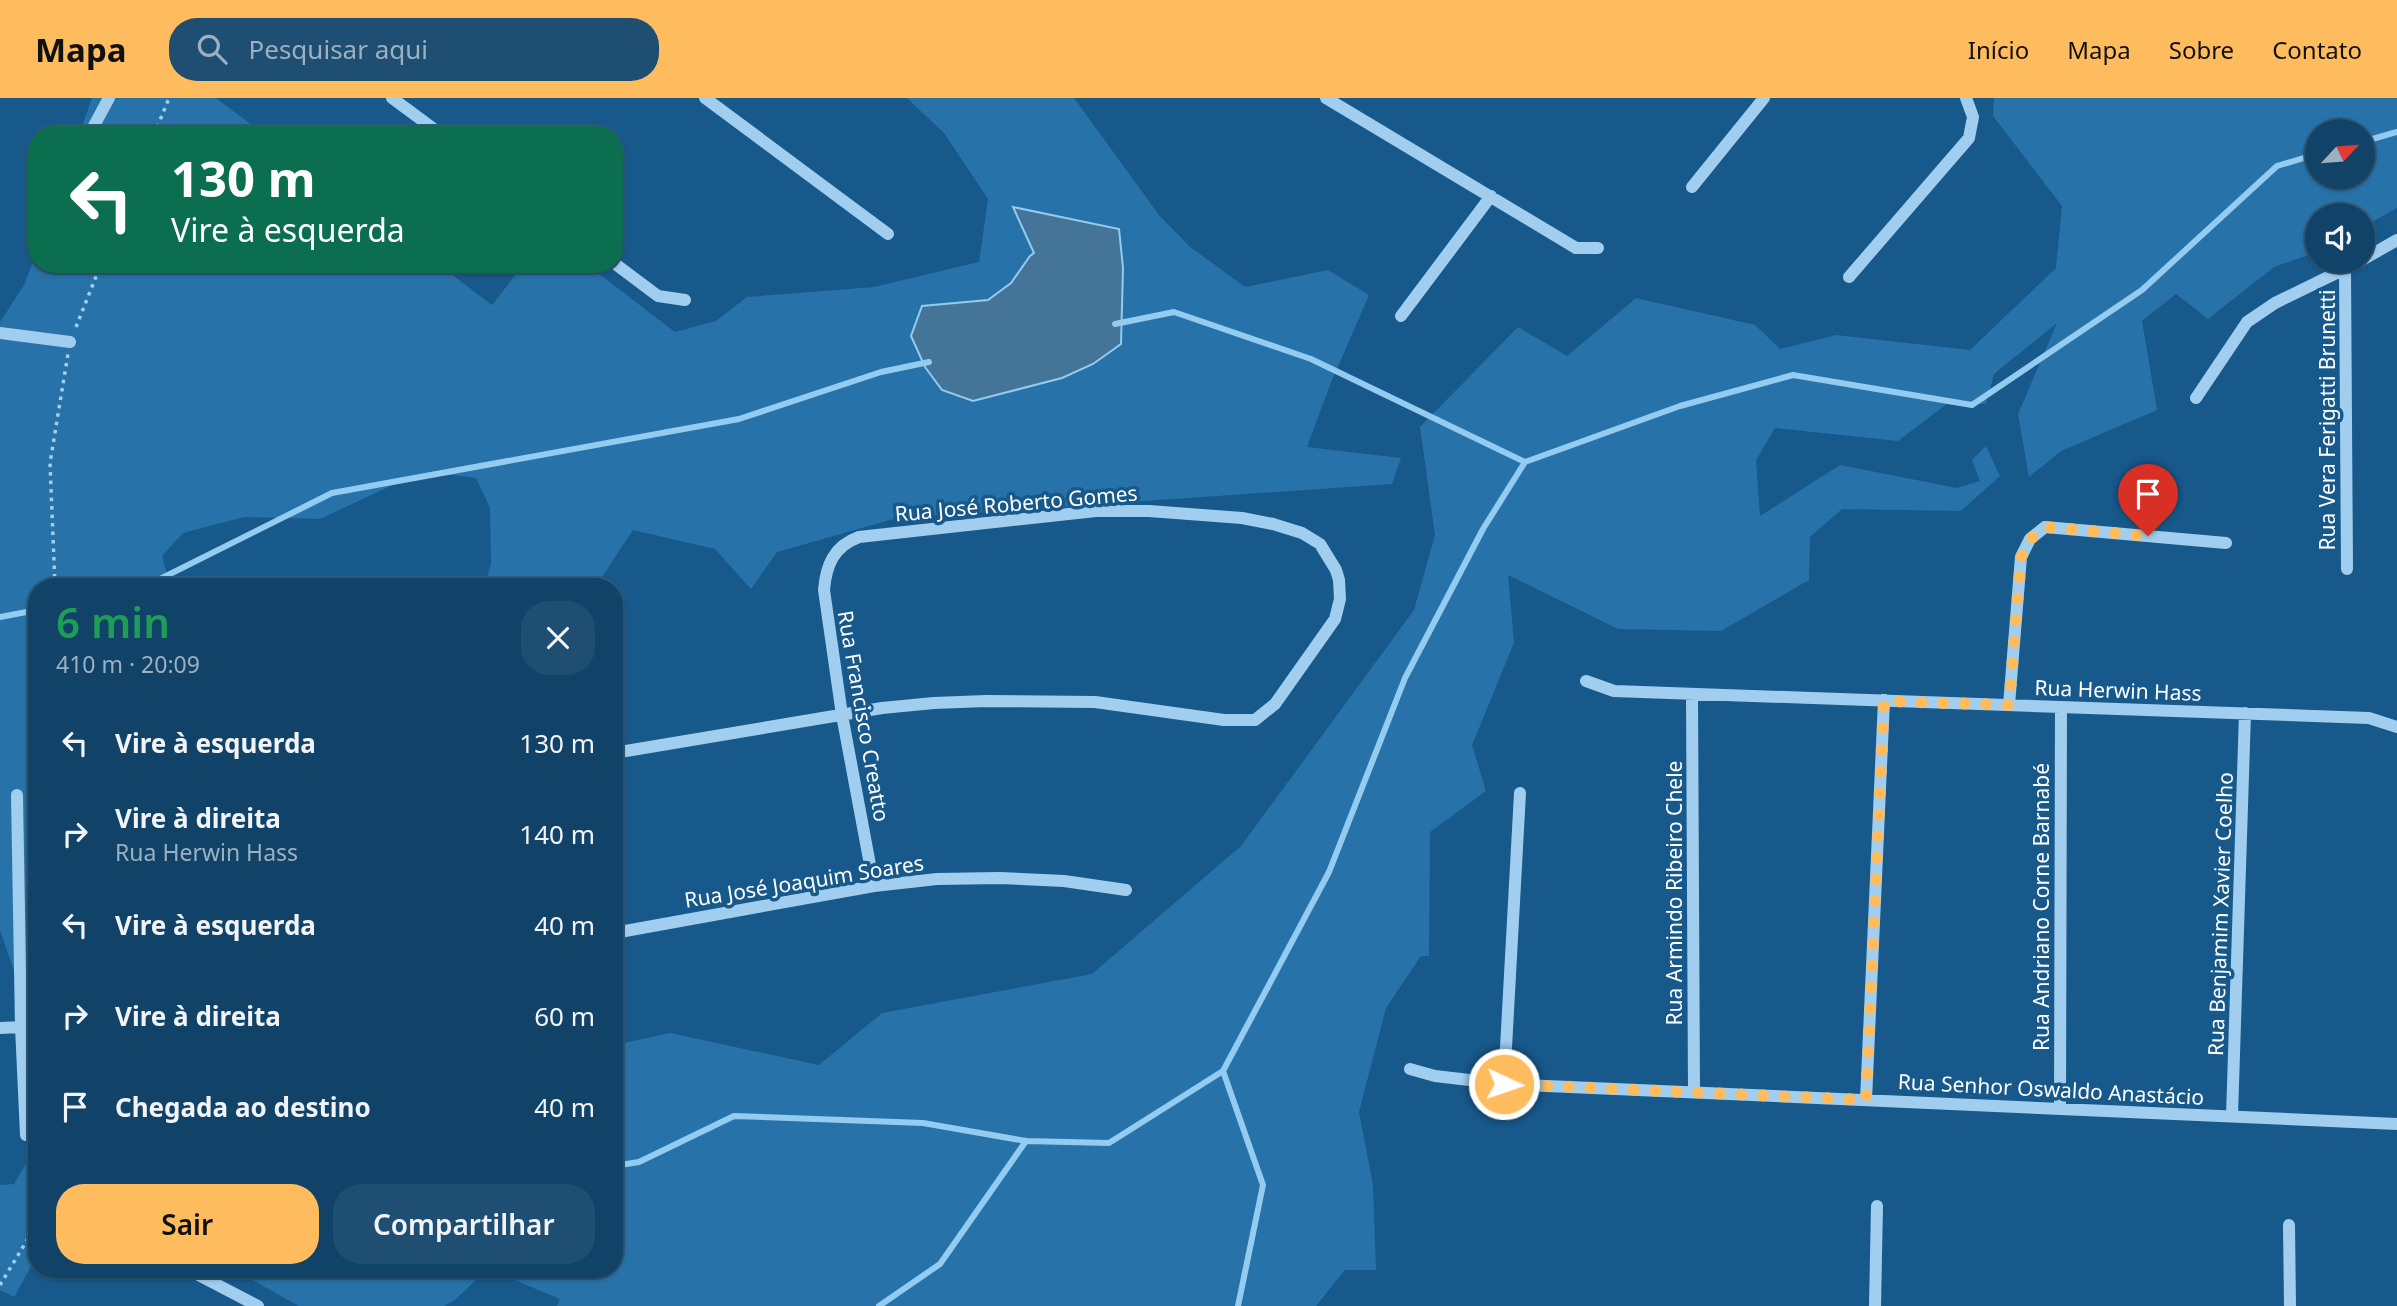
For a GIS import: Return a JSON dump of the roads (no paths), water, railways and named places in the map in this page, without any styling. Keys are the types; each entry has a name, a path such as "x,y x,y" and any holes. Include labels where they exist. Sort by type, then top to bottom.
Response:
{"street":[{"path":"94,126 109,98"},
{"path":"392,98 430,126"},
{"path":"705,98 888,233"},
{"path":"1326,98 1576,247 1598,248"},
{"path":"1692,187 1764,98"},
{"path":"1849,277 1969,138 1973,117 1966,98"},
{"path":"1401,316 1491,197"},
{"path":"2375,253 2397,240"},
{"path":"623,270 658,296 685,300"},
{"path":"2196,398 2247,322 2275,303 2340,273"},
{"name":"Rua Vera Ferigatti Brunetti","path":"2346,273 2347,569"},
{"path":"0,333 70,342"},
{"name":"Rua José Roberto Gomes","path":"834,554 845,543 859,537 1083,513 1136,511 1203,514 1273,524 1312,538 1325,550 1339,580 1340,599 1335,619 1275,704 1255,720 1224,720 1095,702 986,701 882,708 842,715"},
{"path":"2009,705 2021,557 2030,539 2045,527 2226,543"},
{"name":"Rua Francisco Creatto","path":"834,554 827,570 824,590 842,715 874,886"},
{"name":"Rua Herwin Hass","path":"1586,681 1614,691 2369,718 2397,727"},
{"name":"Rua Armindo Ribeiro Chele","path":"1692,694 1694,1092"},
{"path":"1866,1100 1884,701"},
{"name":"Rua Andriano Corne Barnabé","path":"2060,1108 2061,707"},
{"name":"Rua Benjamim Xavier Coelho","path":"2232,1116 2245,713"},
{"path":"623,752 842,715"},
{"path":"1504,1084 1520,793"},
{"path":"17,795 21,1027 26,1135"},
{"name":"Rua José Joaquim Soares","path":"623,931 874,886 937,879 1063,881 1126,890"},
{"path":"0,1028 21,1027"},
{"name":"Rua Senhor Oswaldo Anastácio","path":"1410,1069 1435,1076 1504,1084 2397,1124"},
{"path":"1875,1306 1877,1206"},
{"path":"2289,1225 2290,1306"},
{"path":"204,1278 258,1306"}],"waterway":[{"path":"2375,138 2397,132"},
{"path":"1115,324 1174,312 1311,359 1525,462 1680,406 1793,375 1972,405 2142,290 2277,166 2305,158"},
{"path":"162,578 332,493 739,419 881,372 929,362"},
{"path":"623,1165 639,1162 734,1116 923,1123 1026,1141 1109,1143 1223,1071 1329,872 1405,678 1483,529 1525,462"},
{"path":"0,617 28,612"},
{"path":"1223,1071 1263,1185 1238,1306"},
{"path":"879,1306 940,1264 1026,1141"}]}
